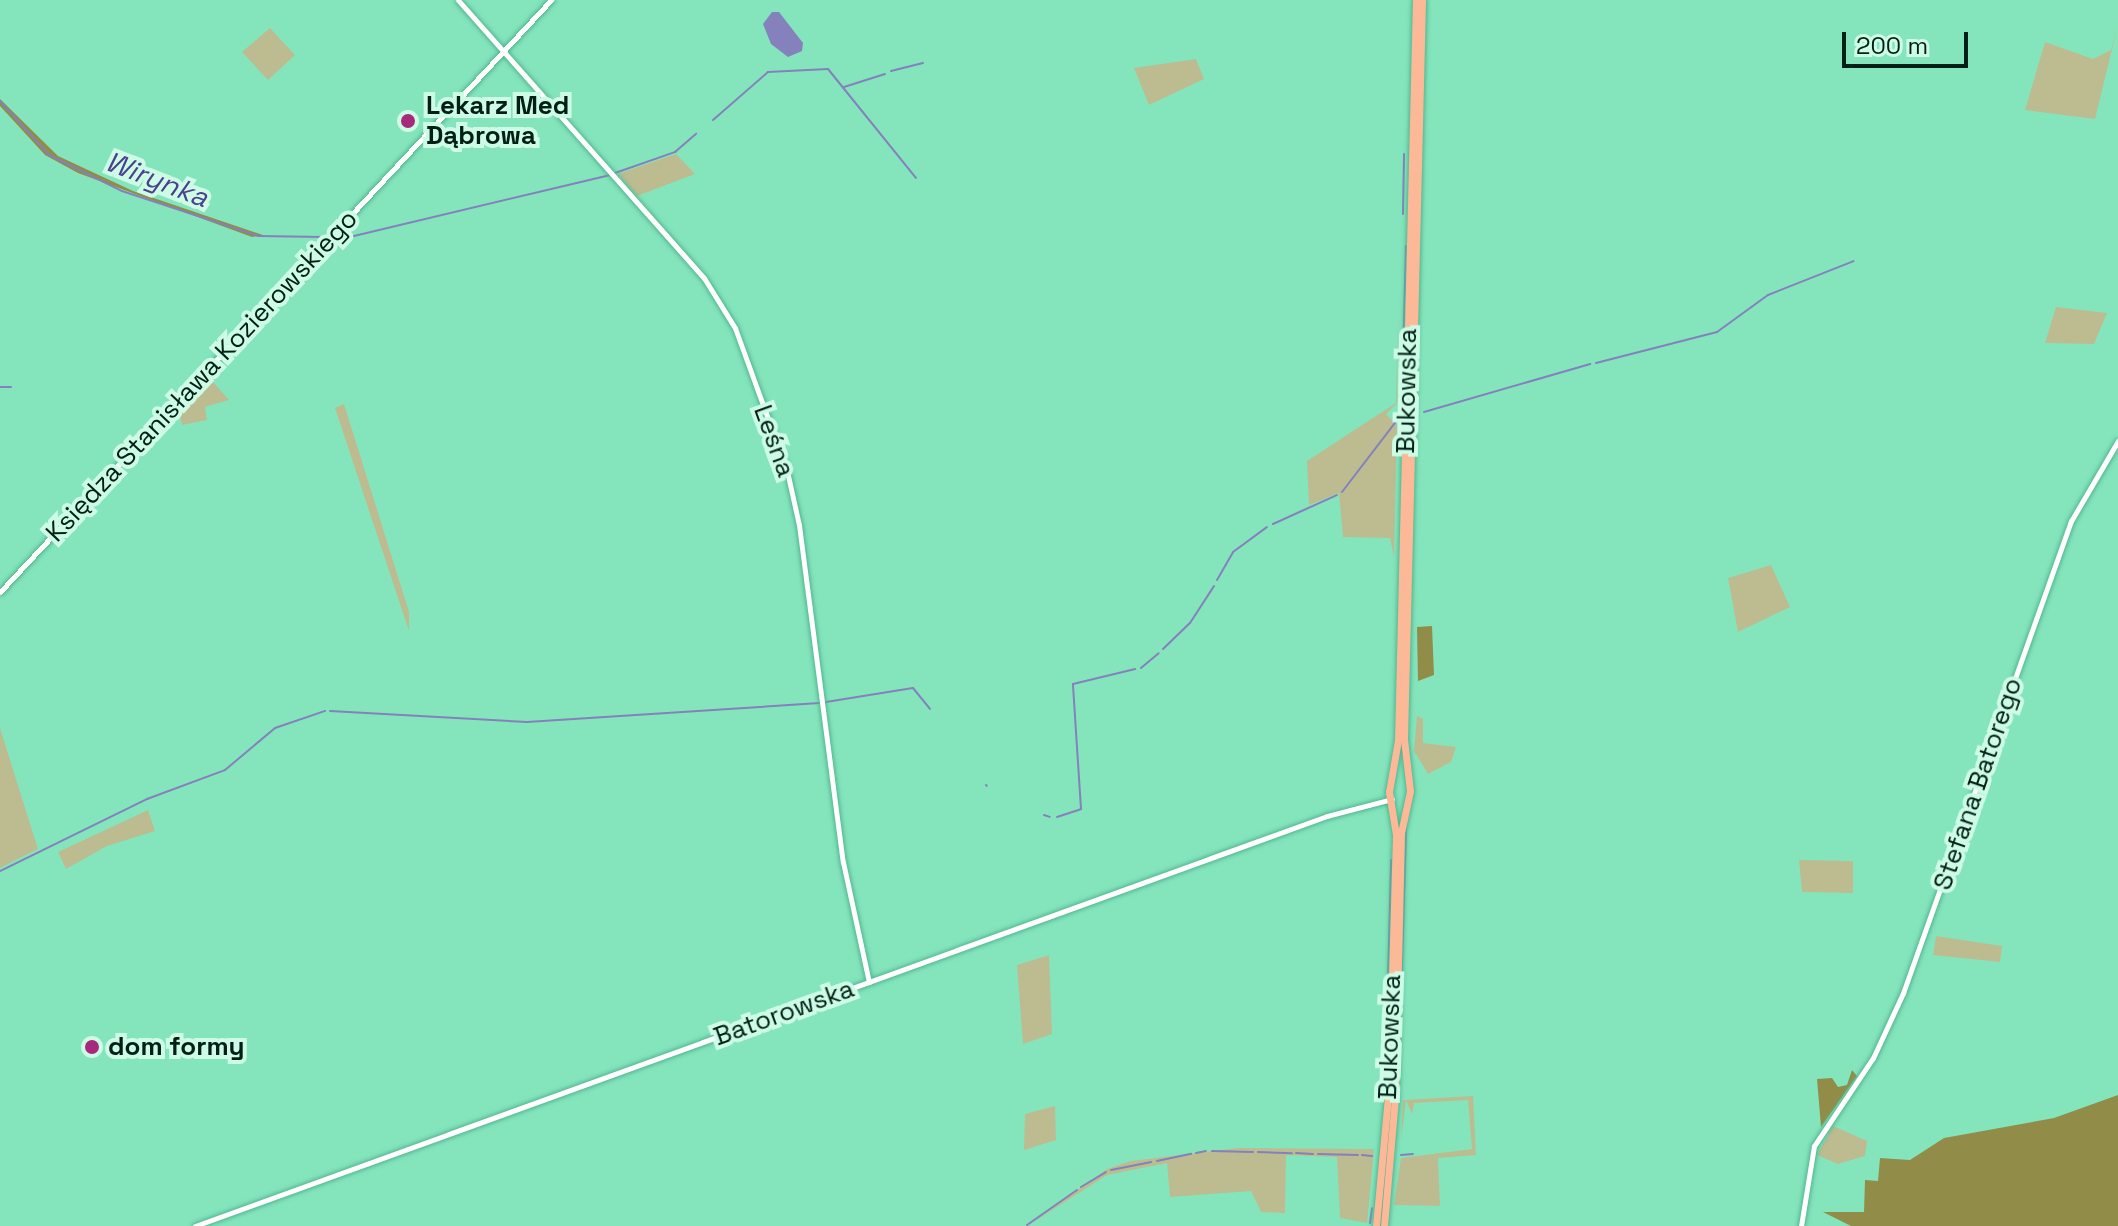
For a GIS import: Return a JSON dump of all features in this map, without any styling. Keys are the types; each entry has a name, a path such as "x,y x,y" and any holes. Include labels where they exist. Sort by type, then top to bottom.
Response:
{"main road":[{"name":"Bukowska","path":"1384,1226 1395,1097 1406,801 1419,0"},
{"name":"Bukowska","path":"1376,1226 1389,1107 1394,799 1391,784 1398,740 1419,0"},
{"path":"1391,784 1406,782"},
{"path":"1394,799 1406,801"}],"street":[{"name":"Leśna","path":"458,0 704,278 735,328 787,471 799,525 843,862 869,982"},
{"name":"Księdza Stanisława Kozierowskiego","path":"0,592 551,0"},
{"name":"Stefana Batorego","path":"1801,1226 1812,1152 1873,1058 1909,981 2071,521 2118,441"},
{"name":"Batorowska","path":"1374,800 1391,784"},
{"name":"Batorowska","path":"195,1226 1374,800 1394,799"}],"shaded area":[{"path":"772,12 779,12 803,43 802,51 788,57 771,44 763,24"},
{"path":"2118,25 2095,119 2025,110 2045,42 2093,59 2111,50"},
{"path":"270,28 295,55 268,80 242,52"},
{"path":"1196,59 1204,79 1149,105 1134,68"},
{"path":"0,99 58,156 133,191 263,235 252,237 78,173 45,155 0,106"},
{"path":"676,154 695,174 637,196 618,174"},
{"path":"2056,307 2107,313 2094,344 2045,343"},
{"path":"1398,315 1397,403 1386,414 1397,425 1394,557 1390,538 1343,537 1339,493 1309,505 1307,461 1396,403"},
{"path":"208,376 229,400 205,407 207,420 182,425 180,415 185,409 181,404"},
{"path":"344,404 409,612 409,631 335,408"},
{"path":"1771,565 1790,607 1738,632 1728,578"},
{"path":"1432,626 1434,675 1418,681 1417,627"},
{"path":"1417,716 1423,719 1423,743 1456,747 1451,762 1428,774 1414,751"},
{"path":"0,728 38,849 0,868"},
{"path":"148,810 155,831 107,846 66,869 58,852"},
{"path":"1799,860 1853,861 1853,893 1802,892"},
{"path":"1936,936 2002,946 2000,962 1933,955"},
{"path":"1049,955 1052,1034 1023,1044 1017,965"},
{"path":"1852,1070 1857,1076 1821,1127 1817,1079 1832,1078 1838,1087 1847,1085"},
{"path":"2118,1095 2118,1226 1851,1226 1823,1212 1864,1212 1865,1180 1878,1181 1880,1158 1910,1160 1944,1138 2054,1118"},
{"path":"1473,1096 1476,1155 1438,1158 1440,1206 1394,1205 1401,1158 1472,1149 1468,1100 1414,1103 1412,1114 1406,1100 1401,1140 1403,1100"},
{"path":"1055,1106 1056,1140 1024,1150 1025,1114"},
{"path":"1833,1126 1867,1141 1865,1156 1838,1164 1817,1155"},
{"path":"1237,1148 1374,1149 1367,1223 1340,1218 1337,1157 1286,1155 1285,1213 1261,1212 1251,1191 1170,1197 1167,1163 1107,1175 1027,1226 1107,1169 1131,1161"}],"waterway":[{"path":"891,71 923,63"},
{"name":"Wirynka","path":"713,120 768,72 828,69 916,178"},
{"path":"844,87 885,74"},
{"name":"Wirynka","path":"0,101 49,155 122,191 258,236 324,237"},
{"name":"Wirynka","path":"615,173 675,152 696,134"},
{"path":"1403,214 1404,154"},
{"name":"Wirynka","path":"333,241 609,175"},
{"path":"1402,397 1406,246"},
{"path":"1596,363 1717,332 1768,295 1854,261"},
{"path":"1424,412 1590,364"},
{"path":"0,387 11,387"},
{"path":"1342,492 1395,423"},
{"path":"1273,524 1337,495"},
{"path":"1217,580 1233,552 1267,527"},
{"path":"1163,649 1190,623 1214,586"},
{"path":"1141,668 1159,653"},
{"path":"1057,817 1081,809 1073,684 1135,669"},
{"path":"826,702 913,688 930,709"},
{"path":"330,711 527,722 819,703"},
{"path":"0,871 147,799 225,770 275,728 325,711"},
{"path":"1044,815 1050,817"},
{"path":"1399,1065 1406,824"},
{"path":"1385,1095 1391,860"},
{"path":"1196,1153 1206,1151"},
{"path":"1212,1151 1253,1152"},
{"path":"1258,1152 1292,1153"},
{"path":"1296,1153 1313,1154"},
{"path":"1157,1161 1191,1154"},
{"path":"1318,1154 1358,1155"},
{"path":"1401,1155 1413,1154"},
{"path":"1362,1155 1372,1156"},
{"path":"1111,1170 1151,1162"},
{"path":"1081,1187 1106,1172"},
{"path":"1027,1225 1077,1190"},
{"path":"1370,1223 1372,1208"}],"place":[{"name":"Lekarz Med Dąbrowa","path":"408,121"},
{"name":"dom formy","path":"92,1047"}]}
